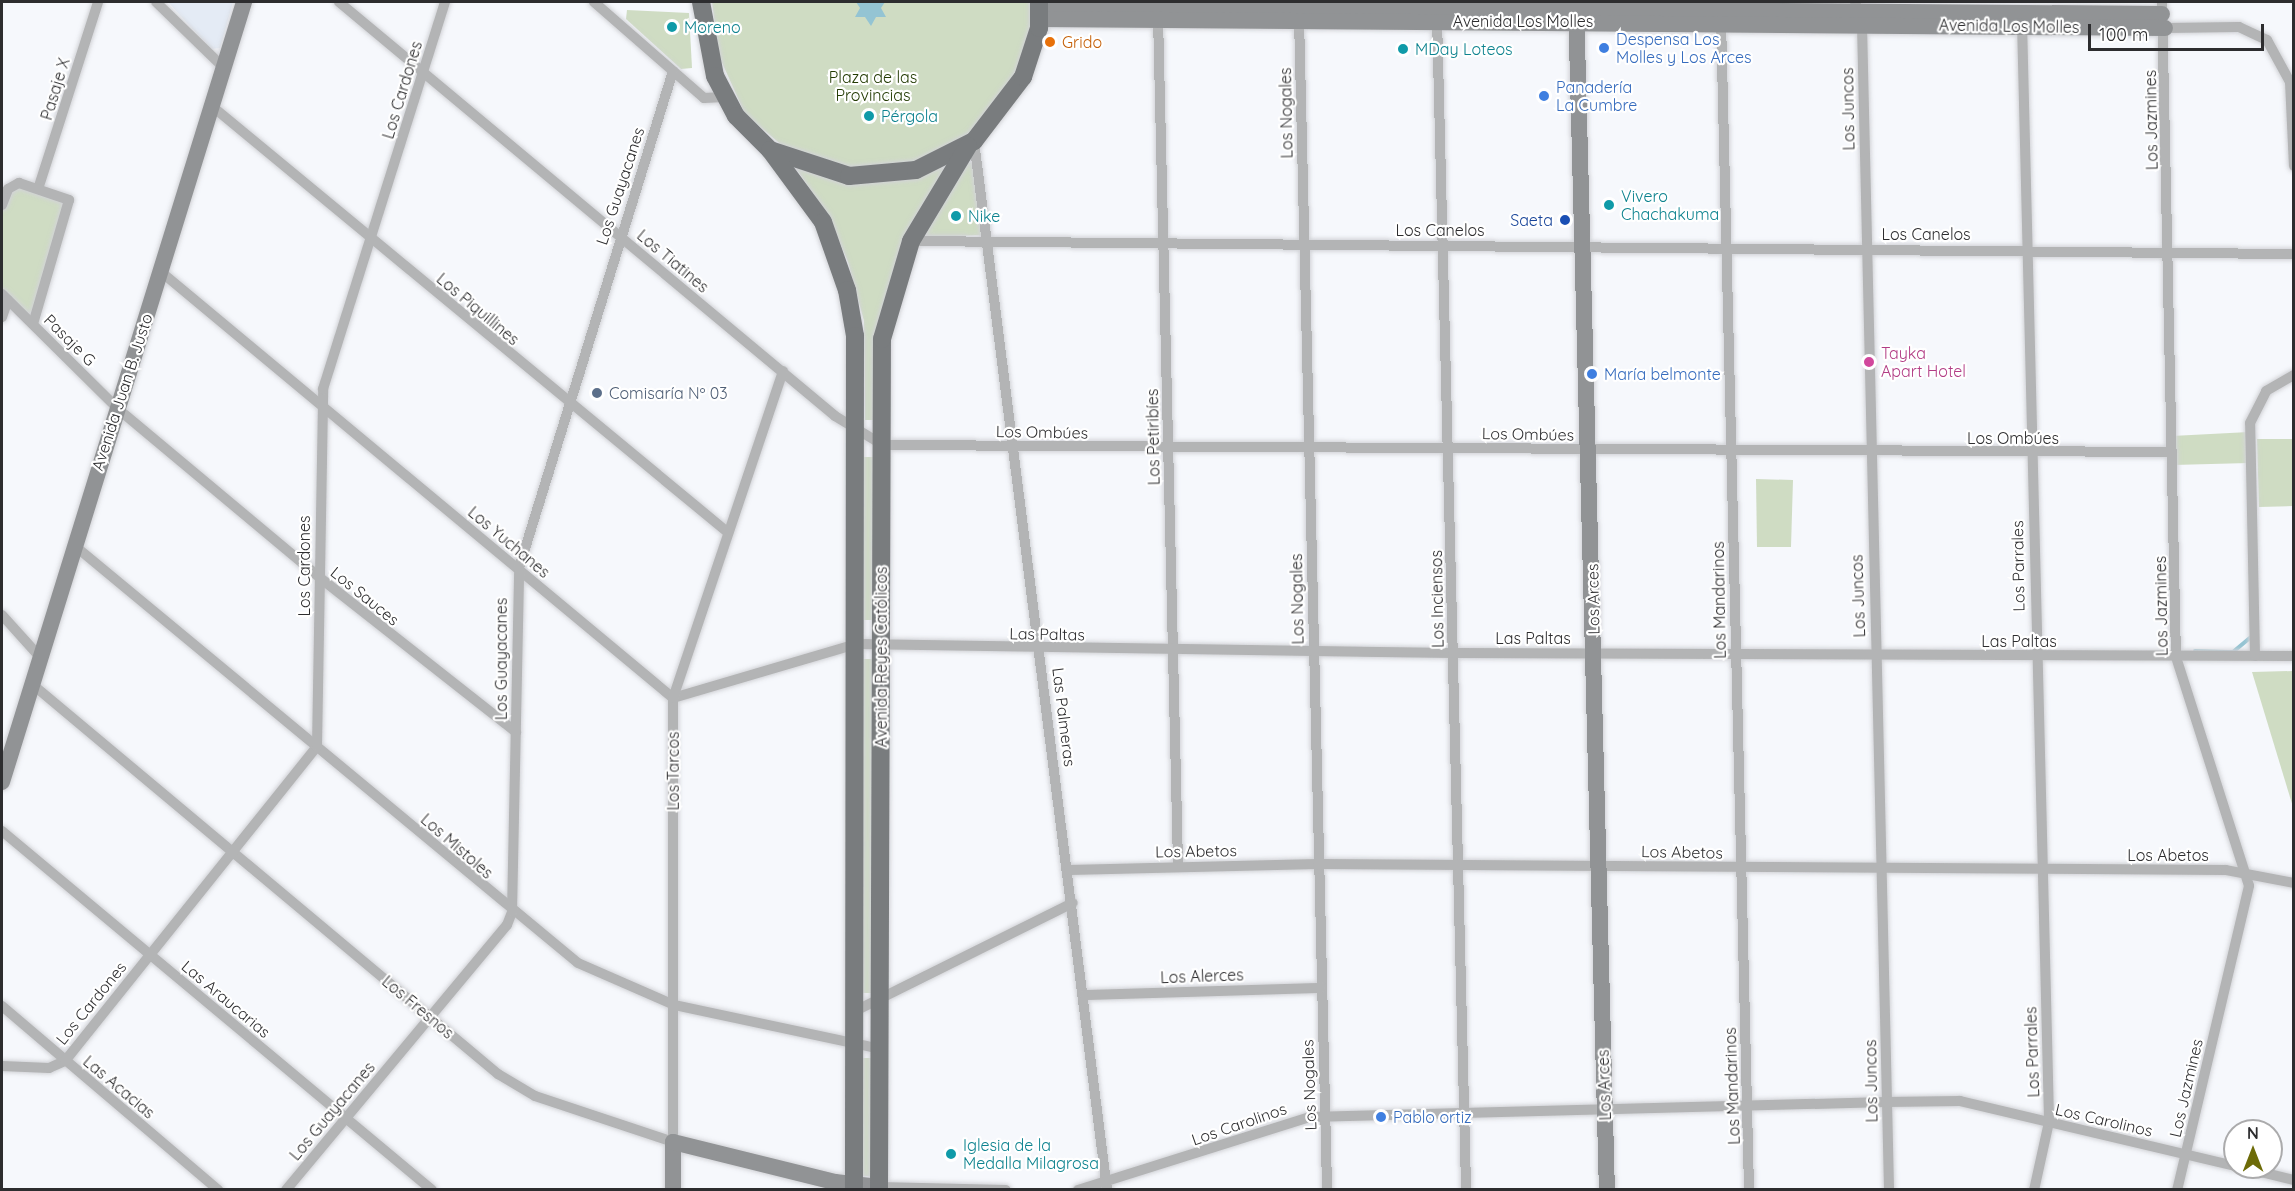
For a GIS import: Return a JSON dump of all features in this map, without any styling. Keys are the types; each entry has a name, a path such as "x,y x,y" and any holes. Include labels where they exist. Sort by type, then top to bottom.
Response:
{"main road":[{"path":"701,2 709,56 724,97"},
{"name":"Avenida Reyes Católicos","path":"879,1188 882,1000 882,339 911,241 971,143 1023,77 1040,9"},
{"name":"Avenida Reyes Católicos","path":"724,97 812,203 842,273 855,336 859,434 854,1187"},
{"path":"770,150 804,165 869,176 916,170 971,143"}],"street":[{"name":"Pasaje X","path":"39,186 98,2"},
{"path":"156,2 224,68"},
{"name":"Avenida Juan B. Justo","path":"2,782 244,2"},
{"name":"Los Tiatines","path":"339,2 859,434 883,445"},
{"name":"Los Cardones","path":"65,1061 317,746 321,406 445,2"},
{"path":"594,2 704,98 724,97"},
{"name":"Avenida Los Molles","path":"1040,9 1158,13 1298,10 1437,14 1577,10 1721,16 1858,12 2022,19 2163,15 2258,32 2287,70 2294,166"},
{"name":"Los Nogales","path":"1298,10 1327,1190"},
{"name":"Los Arces","path":"1577,10 1585,246 1607,1190"},
{"name":"Los Juncos","path":"1858,12 1889,1190"},
{"name":"Los Petiribíes","path":"1158,13 1178,866"},
{"name":"Los Inciensos","path":"1437,14 1466,1190"},
{"name":"Los Jazmines","path":"2163,15 2176,657 2248,873 2247,899 2178,1190"},
{"name":"Los Mandarinos","path":"1721,16 1739,868 1749,1190"},
{"name":"Los Parrales","path":"2022,19 2032,453 2034,656 2049,1122 2034,1190"},
{"name":"Los Guayacanes","path":"286,1190 429,1017 512,912 519,568 570,405 619,236 673,71"},
{"name":"Los Piquillines","path":"213,107 570,405 726,531"},
{"name":"Las Palmeras","path":"971,143 990,243 1069,870 1106,1187"},
{"path":"2,205 13,185 39,186 67,195 70,207 33,324"},
{"name":"Los Canelos","path":"911,241 2294,254"},
{"name":"Los Yuchanes","path":"160,271 519,568 673,699"},
{"path":"2,317 5,297"},
{"name":"Pasaje G","path":"5,297 117,408"},
{"name":"Los Tarcos","path":"673,1190 673,699 726,531 783,371"},
{"path":"2255,656 2250,423 2266,391 2294,375"},
{"name":"Los Sauces","path":"117,408 319,577 516,732"},
{"name":"Los Ombúes","path":"883,445 1167,449 1449,448 2172,452"},
{"name":"Los Mistoles","path":"75,546 317,746 512,912 593,972 674,1005 881,1049"},
{"path":"2,615 40,657"},
{"path":"673,699 857,644 881,644"},
{"name":"Las Paltas","path":"881,644 1040,649 1453,653 2294,656"},
{"name":"Los Fresnos","path":"32,684 429,1017 535,1096 673,1142 854,1187 879,1188"},
{"name":"Las Araucarias","path":"2,831 432,1190"},
{"name":"Los Abetos","path":"1069,870 1318,864 2042,869 2248,873 2294,883"},
{"path":"855,1011 882,1000 1073,903"},
{"name":"Los Alerces","path":"1084,995 1321,988"},
{"name":"Las Acacias","path":"2,1006 218,1190"},
{"path":"2,1066 49,1068 65,1061"},
{"name":"Los Carolinos","path":"1078,1190 1106,1187 1283,1124 1325,1116 1748,1105 1960,1101 2223,1163"},
{"path":"879,1188 1005,1190"}],"shaded area":[{"path":"168,2 233,2 220,48 211,49"}],"green space":[{"name":"Plaza de las Provincias","path":"712,2 1034,2 1032,29 1020,67 983,125 934,160 859,171 784,147 745,114 719,56"},
{"path":"627,10 689,13 692,68 681,69 626,19"},
{"path":"953,160 885,298 875,344 875,420 865,420 864,321 848,262 828,215 795,167 846,179"},
{"path":"974,162 984,235 926,237 922,234 968,163"},
{"path":"13,185 67,195 33,324 2,294 2,205"},
{"path":"2249,432 2249,463 2173,465 2172,436"},
{"path":"2257,439 2293,439 2293,506 2259,507"},
{"path":"863,457 875,457 875,620 864,620"},
{"path":"1756,479 1793,480 1791,547 1757,547"},
{"path":"861,659 875,659 875,993 862,993"},
{"path":"2294,671 2293,807 2252,672"},
{"path":"860,1058 873,1058 873,1176 860,1176"}],"water":[{"path":"856,2 885,2 881,8 886,17 876,17 871,26 865,17 855,17 860,8"}],"waterway":[{"path":"2195,651 2233,652 2252,636"}],"place":[{"name":"Moreno","path":"672,27"},
{"name":"Grido","path":"1050,42"},
{"name":"Despensa Los Molles y Los Arces","path":"1604,48"},
{"name":"MDay Loteos","path":"1403,49"},
{"name":"Panadería La Cumbre","path":"1544,96"},
{"name":"Pérgola","path":"869,116"},
{"name":"Vivero Chachakuma","path":"1609,205"},
{"name":"Nike","path":"956,216"},
{"name":"Saeta","path":"1565,220"},
{"name":"Tayka Apart Hotel","path":"1869,362"},
{"name":"María belmonte","path":"1592,374"},
{"name":"Comisaría Nº 03","path":"597,393"},
{"name":"Pablo ortiz","path":"1381,1117"},
{"name":"Iglesia de la Medalla Milagrosa","path":"951,1154"}]}
